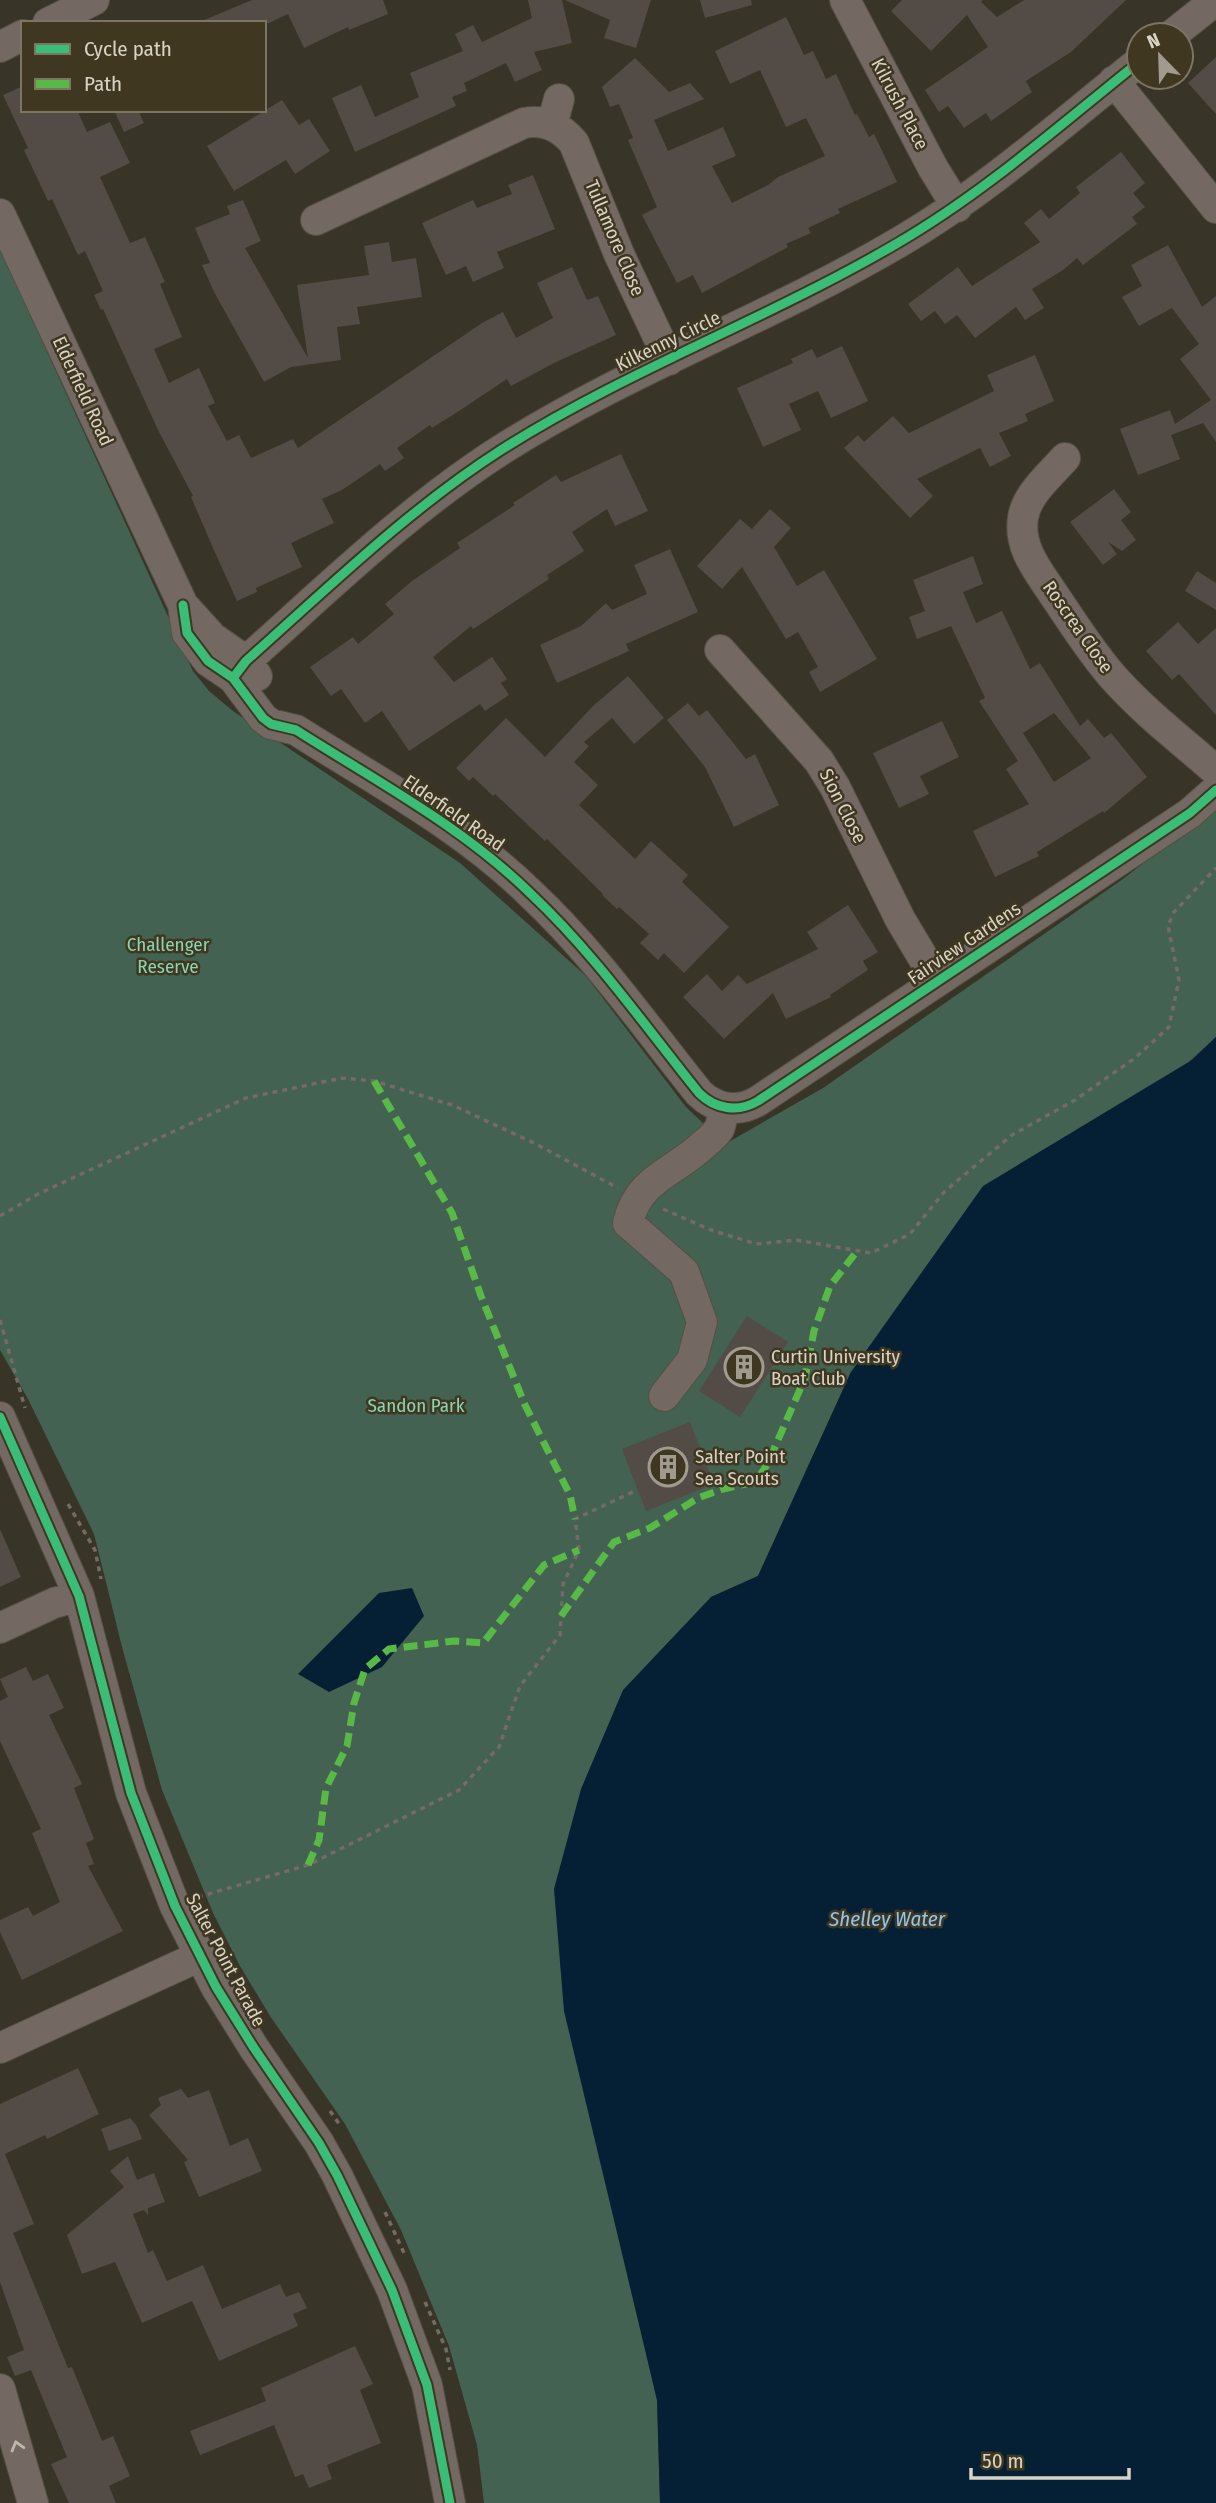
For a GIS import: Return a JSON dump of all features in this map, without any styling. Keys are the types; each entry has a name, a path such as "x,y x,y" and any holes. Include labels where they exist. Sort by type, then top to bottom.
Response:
{"street":[{"path":"52,21 94,0"},
{"name":"Kilrush Place","path":"845,0 933,168 957,207"},
{"path":"1190,21 1216,0"},
{"path":"0,47 21,36"},
{"name":"Kilkenny Circle","path":"240,669 383,539 459,480 546,423 869,260 957,207 1000,176 1125,73"},
{"path":"1114,81 1216,208"},
{"name":"Tullamore Close","path":"316,220 524,123 539,122 555,112 574,143 619,254 669,360"},
{"name":"Elderfield Road","path":"0,214 183,605 187,633 208,661 240,669 263,718 271,724 296,730 477,846 531,894 579,944 699,1093 709,1102 724,1107"},
{"name":"Roscrea Close","path":"1065,458 1036,491 1023,517 1023,539 1031,560 1097,658 1114,678 1216,771"},
{"name":"Sion Close","path":"720,650 819,761 840,796 900,919 937,981"},
{"name":"Fairview Gardens","path":"724,1107 741,1108 754,1104 1190,813 1216,790"},
{"path":"664,1396 692,1360 702,1322 684,1272 632,1210 649,1184 699,1150 712,1137 719,1129 724,1107"},
{"name":"Salter Point Parade","path":"13,1414 68,1566 90,1591 131,1793 175,1906 200,1956 248,2038 319,2143 391,2290 427,2385 450,2503"},
{"path":"0,1628 54,1603 90,1591"},
{"path":"0,2048 200,1956"},
{"path":"0,2389 33,2503"}],"path":[{"path":"0,1216 38,1194 246,1098 342,1078 374,1081 452,1105 534,1143 632,1210 756,1244 796,1240 871,1253 910,1234 945,1191 1012,1135 1075,1100 1135,1058 1169,1027 1179,980 1168,926 1174,912 1216,868"},
{"path":"0,1320 13,1414"},
{"path":"204,1908 199,1896 308,1865 459,1790 499,1747 520,1685 560,1635 563,1584 579,1550 575,1519 637,1490"},
{"path":"65,1499 95,1550 90,1591"},
{"path":"323,2100 345,2135"},
{"path":"383,2209 407,2259"},
{"path":"424,2297 446,2348 451,2375"}],"green space":[{"name":"Sandon Park","path":"0,249 193,671 209,691 233,711 460,863 586,976 686,1107 725,1144 823,1088 1123,879 1216,806 1216,1037 851,1372 758,1576 711,1597 619,2235 657,2400 660,2503 484,2503 477,2445 449,2346 401,2230 345,2124 270,2016 213,1913 162,1790 94,1534 28,1399 0,1350"}],"water":[{"name":"Shelley Water","path":"1216,1037 1216,2503 660,2503 657,2400 564,2011 554,1889 581,1789 623,1690 711,1597 758,1576 851,1372 983,1186 1192,1060"},
{"path":"412,1588 424,1616 382,1667 329,1692 298,1674 379,1593"}],"building":[{"path":"252,0 383,0 388,14 349,30 348,27 304,48 288,14 269,23 202,21"},
{"path":"528,0 562,0 572,43 534,52 542,70 515,82 506,63 464,83 467,91 452,97 456,106 355,152 332,98 361,85 375,117 419,97 410,73 463,51 455,34 473,25 482,42 532,18"},
{"path":"565,0 651,0 636,48 604,38 610,20"},
{"path":"700,0 751,0 752,5 705,18"},
{"path":"902,0 983,0 981,2 997,17 1024,0 1126,0 1071,52 1026,81 1032,92 991,121 986,113 964,128 948,106 939,112 925,90 988,47 967,15 931,51 891,11"},
{"path":"786,17 804,55 813,51 826,79 836,74 855,115 857,114 869,137 874,134 897,182 838,209 840,213 808,228 811,233 786,244 788,247 702,293 693,275 677,283 642,215 657,207 628,140 633,138 619,104 610,107 602,87 635,58 669,92 690,83 704,99 654,120 668,151 723,127 736,156 712,166 732,203 778,177 825,156 806,118 786,127 760,70 730,84 715,51"},
{"path":"1216,57 1216,114 1195,91 1195,76"},
{"path":"21,87 21,112 78,112 87,132 110,122 130,163 100,177 130,243 145,237 165,282 160,284 182,337 154,349 169,383 199,368 215,403 208,406 227,441 239,435 251,458 293,439 298,448 482,323 503,312 516,338 553,318 537,283 572,267 587,300 598,296 616,335 511,386 507,379 397,448 404,458 385,471 380,464 342,490 322,499 334,523 291,543 302,567 256,588 257,592 237,601 191,497 193,496 158,430 103,309 101,310 94,295 103,291 85,251 78,255 52,199 48,201 24,150 28,148 3,95"},
{"path":"282,100 299,125 309,119 330,151 295,174 286,160 234,191 207,146"},
{"path":"115,112 139,112 144,123 124,132"},
{"path":"1121,152 1145,183 1133,193 1145,207 1132,217 1137,224 1083,265 1077,258 1032,289 1044,308 1025,320 1016,307 975,338 957,315 945,324 935,311 921,321 908,304 958,267 972,286 1040,242 1024,223 1041,209 1049,219 1080,193 1076,187"},
{"path":"533,175 555,229 497,252 504,268 473,282 466,266 446,275 422,223 473,200 477,208 512,194 508,185"},
{"path":"243,200 261,241 245,248 308,358 297,285 369,275 364,246 389,242 392,262 416,258 422,297 357,307 360,324 337,327 341,360 291,367 264,382 214,292 202,265 210,263 195,228 230,214 227,206"},
{"path":"1168,245 1202,307 1216,296 1216,442 1203,423 1171,435 1180,459 1138,475 1120,429 1170,410 1175,424 1211,400 1180,359 1199,344 1172,308 1139,326 1122,297 1142,286 1131,265"},
{"path":"842,346 868,401 831,418 818,391 789,404 801,430 763,447 737,388 793,363 791,359 812,349 817,358"},
{"path":"1035,355 1054,401 1025,414 1028,421 999,433 1011,456 990,467 980,448 917,479 933,496 910,518 844,448 858,435 864,442 893,416 909,433 994,391 987,375"},
{"path":"621,454 648,511 615,526 607,509 572,532 584,551 547,575 549,579 473,629 471,626 433,657 454,682 492,657 507,679 501,683 509,695 485,711 480,704 409,751 382,711 365,723 341,689 331,696 310,667 353,637 358,644 394,614 385,604 412,581 460,548 457,543 556,475 561,482"},
{"path":"1114,489 1131,512 1121,520 1136,540 1122,551 1108,542 1117,554 1103,565 1070,522"},
{"path":"770,509 791,528 774,547 797,586 824,570 877,659 820,692 809,672 818,667 798,632 786,639 742,567 722,589 697,566 740,519 752,529"},
{"path":"670,549 698,612 626,644 629,651 557,683 540,645 581,626 606,603 612,610 647,594 634,565"},
{"path":"973,556 983,584 963,592 976,623 1002,611 1030,669 1040,663 1080,726 1088,719 1104,738 1111,733 1147,777 1104,813 1103,811 1037,852 1039,856 995,877 973,831 1029,804 1006,769 1018,761 979,701 985,698 951,626 917,639 909,617 925,611 913,580","holes":["1054,713 1091,758 1054,782 1023,733"]},
{"path":"1197,571 1216,583 1216,610 1185,591"},
{"path":"1178,622 1198,644 1216,628 1216,715 1179,674 1172,680 1146,651"},
{"path":"628,676 664,718 634,744 612,718 584,742 589,746 574,762 598,785 579,805 635,859 651,841 688,875 682,882 729,927 684,973 664,953 658,960 640,943 649,934 619,907 617,909 547,839 545,841 495,794 493,796 473,777 469,781 456,768 506,718 545,757 593,706"},
{"path":"688,703 699,716 707,710 746,759 755,754 779,805 734,827 705,767 667,720"},
{"path":"942,721 959,757 920,776 929,794 899,808 873,753"},
{"path":"848,905 878,952 863,961 868,970 830,995 831,997 786,1019 773,993 724,1039 683,997 707,974 722,991 738,975 747,984 818,949 807,932"},
{"name":"Curtin University Boat Club","path":"747,1316 788,1342 740,1417 699,1391"},
{"name":"Salter Point Sea Scouts","path":"690,1422 714,1484 646,1511 622,1449"},
{"path":"0,1529 21,1577 0,1587"},
{"path":"26,1667 33,1681 48,1674 64,1708 49,1715 82,1784 74,1788 94,1839 86,1843 94,1864 88,1866 123,1931 22,1980 0,1932 0,1920 28,1907 33,1916 60,1902 32,1833 41,1829 0,1741 0,1701 8,1697 0,1679"},
{"path":"78,2068 99,2114 47,2139 45,2135 5,2154 34,2224 13,2233 68,2368 72,2367 102,2441 113,2436 130,2476 109,2486 116,2503 69,2503 51,2464 67,2457 31,2370 15,2376 7,2357 24,2350 0,2282 0,2104"},
{"path":"181,2089 188,2098 209,2090 230,2146 248,2138 262,2171 199,2197 184,2162 188,2160 149,2115 161,2105 158,2098"},
{"path":"130,2118 137,2126 142,2139 109,2151 101,2129"},
{"path":"128,2156 137,2180 154,2173 165,2202 148,2208 148,2215 144,2210 133,2214 148,2253 153,2250 167,2281 203,2265 222,2309 280,2284 286,2297 299,2292 307,2308 293,2314 298,2326 219,2361 192,2301 142,2323 115,2262 82,2274 67,2235 124,2187 110,2171"},
{"path":"355,2346 373,2384 360,2390 381,2443 327,2465 332,2479 309,2488 303,2474 295,2477 274,2425 200,2455 190,2431 266,2401 261,2388"}],"marked path":[{"path":"374,1081 452,1213 481,1296 525,1405 570,1495 575,1519"},
{"path":"561,1616 614,1542 650,1528 698,1498 755,1482 767,1465 805,1378 814,1331 830,1286 857,1251"},
{"path":"308,1865 319,1840 326,1788 347,1746 354,1703 365,1669 389,1649 454,1641 483,1643 544,1565 579,1550"}],"cycle path":[{"path":"233,678 246,661 370,550 467,473 549,421 648,369 798,297 896,244 991,181 1125,73"},
{"path":"183,605 187,633 208,661 233,678 263,718 271,724 296,730 388,787 448,826 505,870 576,941 699,1093 719,1106 743,1107 758,1101 1190,813 1216,790"},
{"path":"0,1417 79,1596 131,1793 175,1906 216,1987 319,2143 392,2290 427,2385 450,2503"}],"place":[{"name":"Curtin University Boat Club","path":"744,1367"},
{"name":"Salter Point Sea Scouts","path":"668,1467"}],"park label":[{"name":"Challenger Reserve","path":"168,955"}]}
